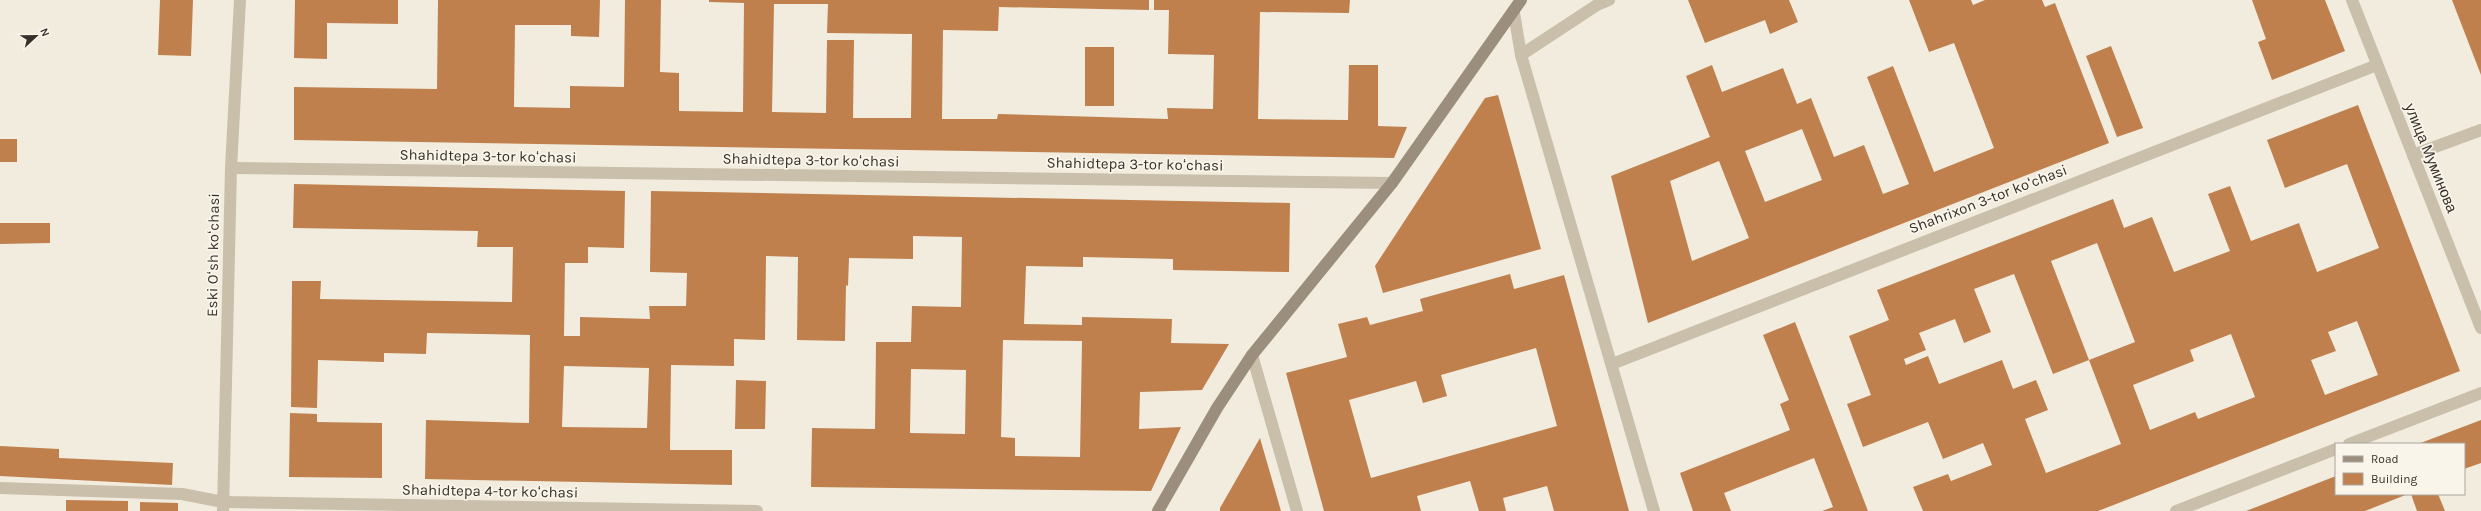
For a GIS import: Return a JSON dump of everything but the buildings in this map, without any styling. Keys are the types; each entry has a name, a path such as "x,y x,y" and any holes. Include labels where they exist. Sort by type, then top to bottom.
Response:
{"street":[{"name":"Eski Oʻsh koʻchasi","path":"223,507 231,168 240,0"},
{"path":"1158,511 1217,408 1252,355 1392,183 1514,14 1521,0"},
{"path":"1521,55 1597,5 1609,0"},
{"name":"улица Муминова","path":"2352,0 2481,328"},
{"path":"1514,14 1521,55 1654,511"},
{"name":"Shahrixon 3-tor koʻchasi","path":"1612,364 2377,65"},
{"path":"2413,155 2481,130"},
{"name":"Shahidtepa 3-tor koʻchasi","path":"231,168 1392,183"},
{"path":"1252,355 1297,511"},
{"path":"2352,443 2481,393"},
{"path":"2176,511 2335,449"},
{"name":"Shahidtepa 4-tor koʻchasi","path":"0,488 182,494 223,507 757,511"}]}
